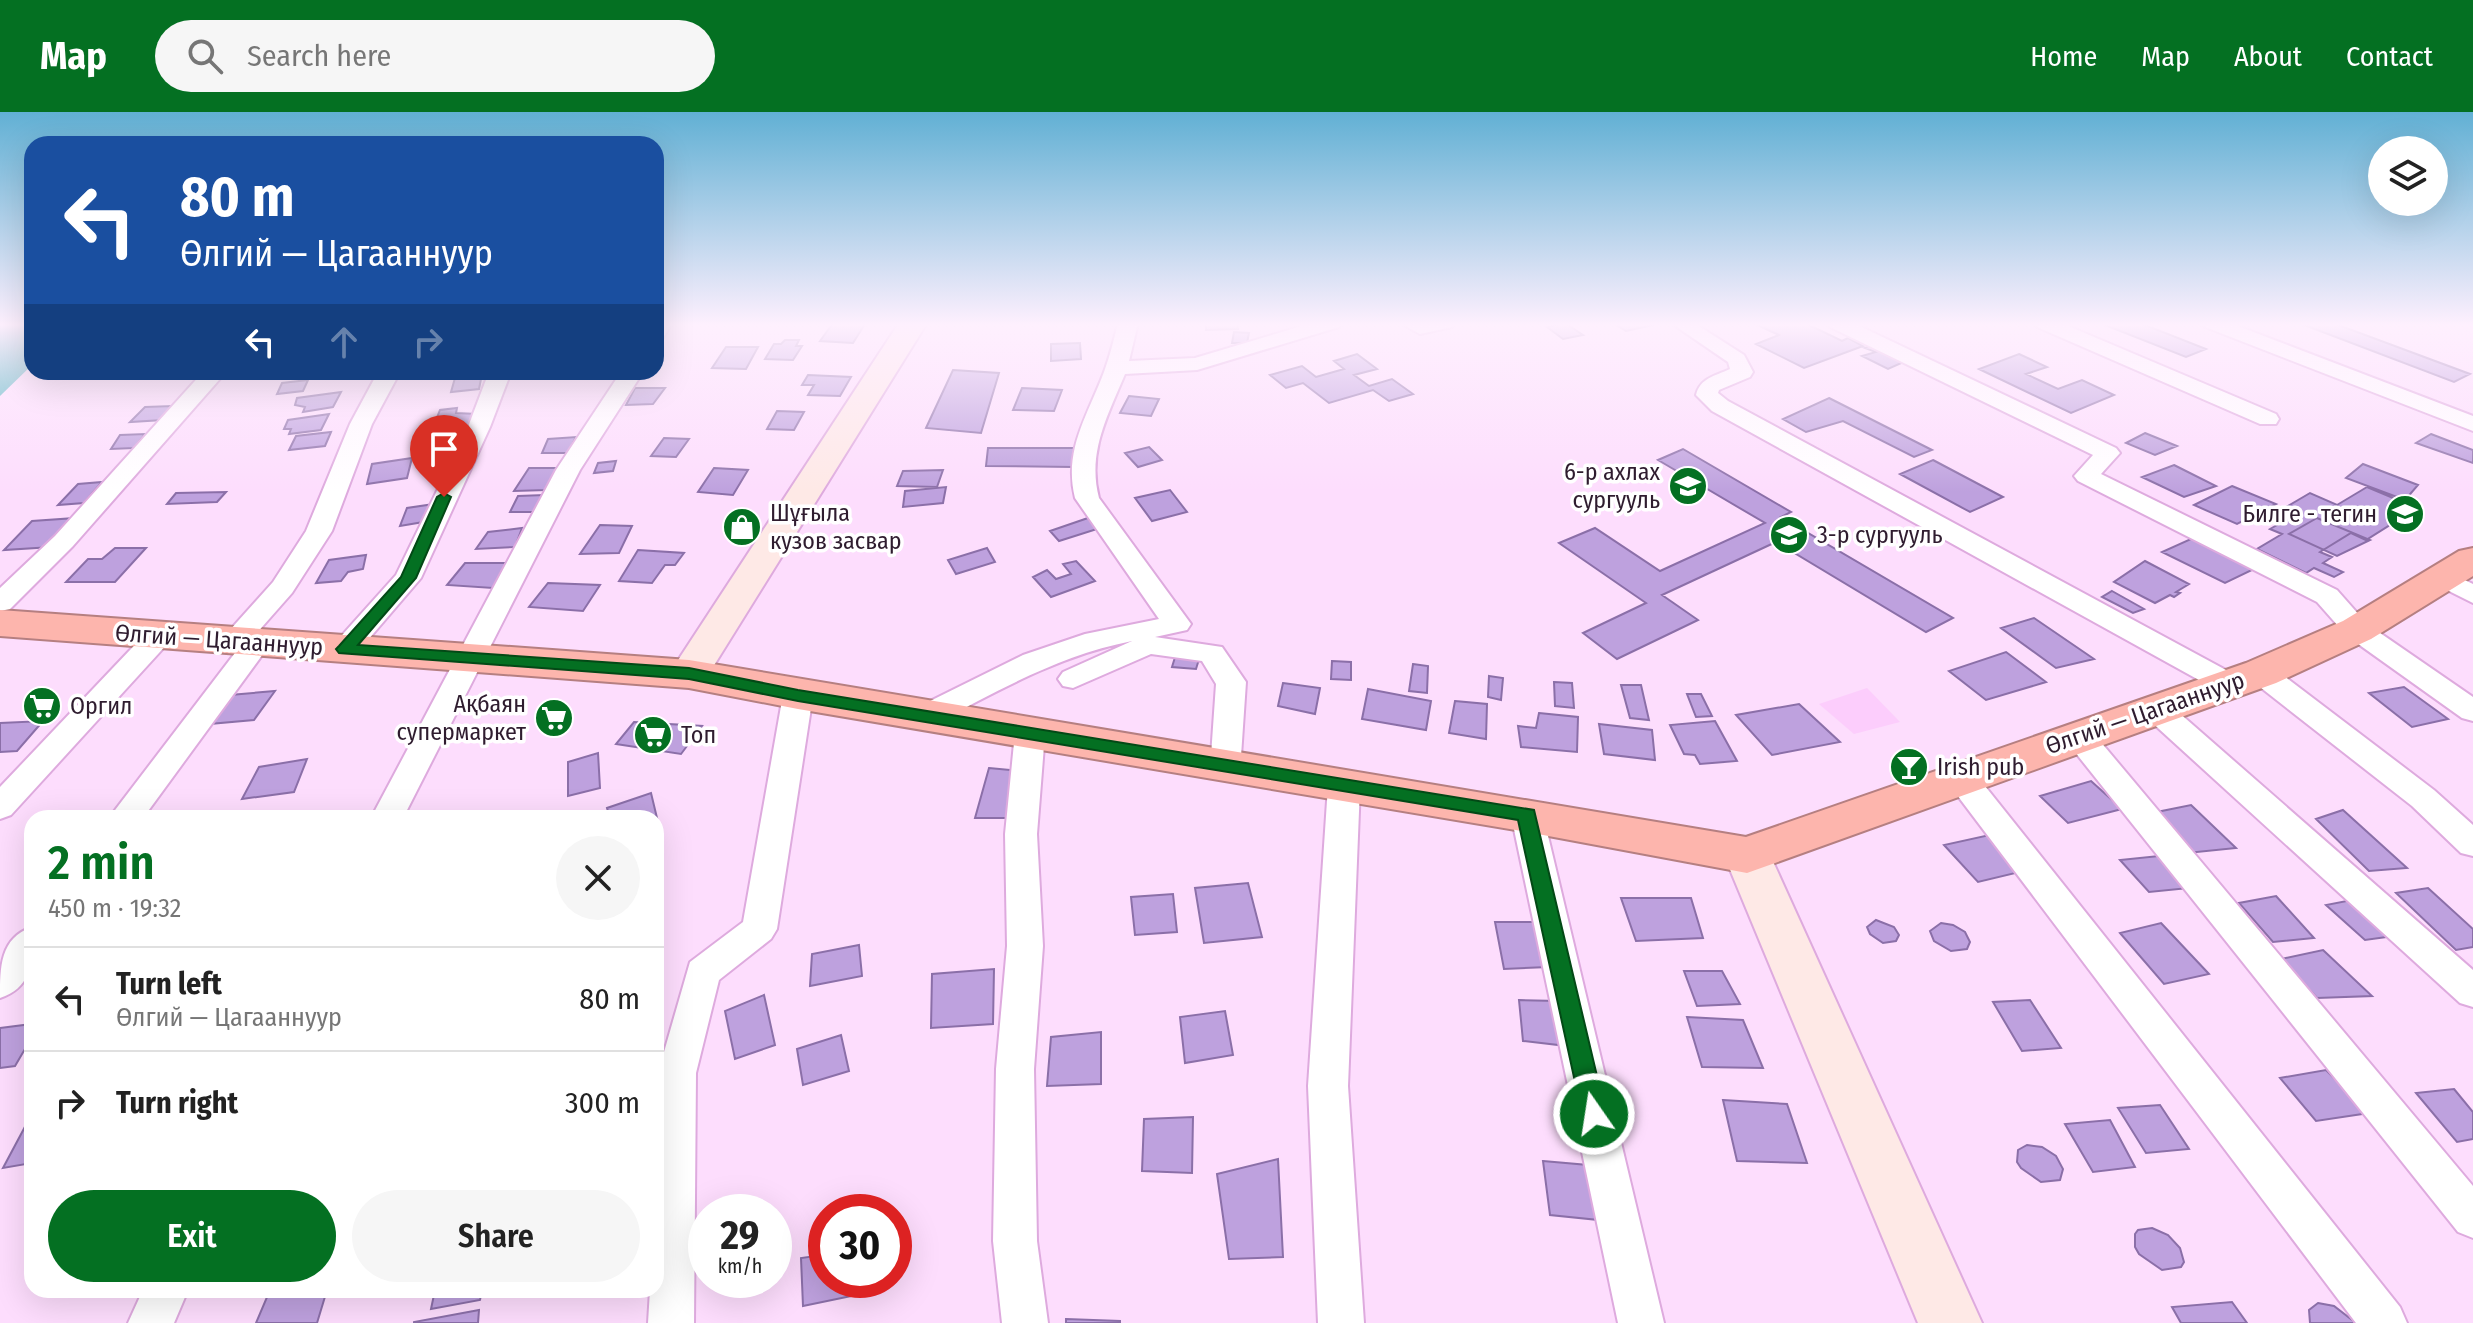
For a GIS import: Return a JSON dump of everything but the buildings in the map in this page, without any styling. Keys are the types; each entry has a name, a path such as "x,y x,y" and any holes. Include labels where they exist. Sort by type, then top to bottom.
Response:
{"highway":[{"name":"Өлгий — Цагааннуур","path":"0,623 467,660 689,674 1747,855 2244,678 2357,630 2463,577"}],"street":[{"path":"0,603 64,541 208,380"},
{"path":"130,810 319,531 361,424 385,380"},
{"path":"345,649 408,578 479,427 497,380"},
{"path":"391,810 568,470 627,380"},
{"path":"689,674 877,380"},
{"path":"927,715 1033,661 1095,640 1177,624 1087,498 1081,482 1084,448 1111,380"},
{"path":"1724,380 1709,386 1707,395 1720,406 2244,678 2423,798 2473,844"},
{"path":"1955,380 2108,453 2086,476 2327,596 2357,630 2473,711"},
{"path":"2176,380 2268,419"},
{"path":"2366,380 2466,416"},
{"path":"0,807 159,636"},
{"path":"1073,679 1148,645 1212,653 1231,682 1226,756"},
{"path":"671,1323 677,1073 703,972 759,929 798,695"},
{"path":"2158,711 2473,992"},
{"path":"1025,1323 1015,1241 1015,1069 1025,946 1021,834 1030,733"},
{"path":"2078,735 2473,1218"},
{"path":"1962,779 2384,1323"},
{"path":"1341,1323 1328,1086 1344,786"},
{"path":"1527,815 1641,1323"},
{"path":"1747,855 1950,1323"},
{"path":"0,983 24,952"},
{"path":"151,1323 162,1298"}],"shaded area":[{"path":"1867,688 1900,722 1854,734 1819,704"}],"water":[{"path":"0,380 17,380 0,396"}],"place":[{"name":"6-р ахлах сургууль","path":"1688,486"},
{"name":"Билге - тегин","path":"2405,514"},
{"name":"Шұғыла кузов засвар","path":"742,527"},
{"name":"3-р сургууль","path":"1789,535"},
{"name":"Оргил","path":"42,706"},
{"name":"Ақбаян супермаркет","path":"554,718"},
{"name":"Топ","path":"653,735"},
{"name":"Irish pub","path":"1909,767"}],"route":[{"path":"444,497 408,578 345,649 689,674 798,695 1527,815 1594,1114"}]}
